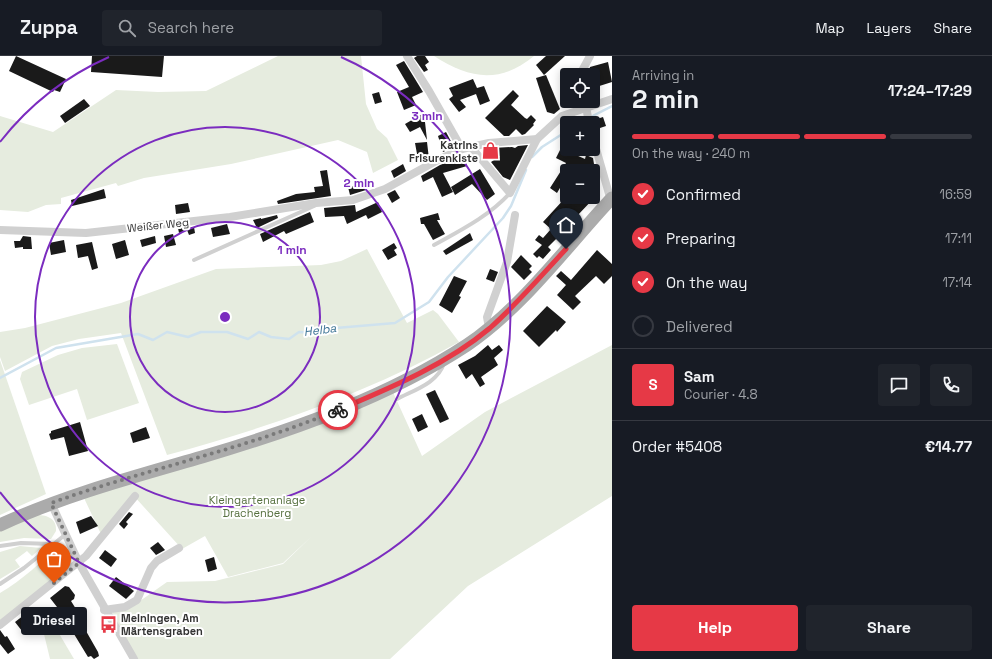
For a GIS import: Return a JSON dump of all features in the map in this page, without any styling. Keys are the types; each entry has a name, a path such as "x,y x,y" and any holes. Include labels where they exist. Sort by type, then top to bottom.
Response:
{"main road":[{"path":"0,525 51,503 119,481 238,446 311,421 377,393 446,357 490,328 526,292 612,198"}],"street":[{"path":"406,56 467,148 510,193 537,138 562,116 582,108"},
{"path":"584,68 590,56"},
{"path":"600,103 612,99"},
{"name":"Weißer Weg","path":"0,230 86,233 230,217 316,203 364,198 385,189 438,160 467,148 494,142 537,138"},
{"path":"598,156 609,194 612,198"},
{"path":"490,328 487,317 507,262 516,215"},
{"path":"0,625 79,563 135,496"},
{"path":"51,503 79,563 104,610 134,659"},
{"path":"104,610 125,607 137,600 151,568 157,561 179,548"}],"lane":[{"path":"434,245 481,217 510,193"},
{"name":"Weißer Weg","path":"194,260 268,228 314,206 316,203"},
{"path":"397,399 430,382 442,369 446,357"},
{"path":"0,584 24,568 66,534"},
{"path":"0,546 21,542 53,544"}],"green space":[{"path":"278,56 361,56 366,104 377,129 387,138 398,160 373,173 367,152 338,140 231,164 144,178 118,186 116,183 61,198 61,204 46,205 28,212 0,210 0,116 53,132 116,90 158,92 206,91"},
{"path":"434,56 534,56 509,71 484,75 460,70"},
{"path":"367,249 407,323 433,310 438,314 459,342 389,377 316,408 205,444 167,455 121,333 79,339 52,346 5,371 0,357 0,332 25,328 121,303 216,269 321,265 341,261"},
{"path":"117,344 139,403 87,420 77,389 29,405 20,379 22,372 58,355 82,348"},
{"name":"Kleingartenanlage Drachenberg","path":"612,345 612,496 468,586 390,659 137,659 112,618 113,612 130,608 167,582 215,581 283,564 312,536 283,563 228,577 205,536 182,549 133,495 101,534 84,498 392,390 422,456 485,412"},
{"path":"0,360 46,494 0,515"},
{"path":"37,515 51,518 55,523 56,531 51,539 24,538 0,542 0,531"},
{"path":"59,544 67,551 69,561 68,568 0,621 0,593 31,570"},
{"path":"20,546 41,548 32,556 27,551 15,560 20,567 0,579 0,552"},
{"path":"54,625 74,659 50,659 43,630 47,630"}],"building":[{"path":"16,56 66,79 60,92 54,90 53,92 9,71"},
{"path":"92,56 164,56 162,77 91,72"},
{"path":"417,56 425,56 429,62 425,65 428,70 424,72 414,58"},
{"path":"546,56 565,56 544,75 536,65"},
{"path":"404,61 423,92 412,97 416,105 404,110 397,92 409,87 396,65"},
{"path":"608,62 612,82 600,86 600,68 590,67"},
{"path":"546,75 560,109 554,114 547,112 536,78"},
{"path":"473,79 477,88 484,86 490,101 480,105 476,94 460,100 466,107 459,112 449,99 453,96 449,88"},
{"path":"513,90 519,96 511,105 525,118 527,119 531,115 536,120 533,124 534,125 525,134 522,135 516,129 509,136 504,136 485,118"},
{"path":"379,92 382,102 375,104 372,94"},
{"path":"84,99 90,106 65,123 60,116"},
{"path":"424,113 427,140 420,127 410,132 405,124"},
{"path":"603,117 606,126 600,128 600,118"},
{"path":"446,132 454,147 443,152 438,136"},
{"path":"427,142 429,159 416,162 415,154 417,154 415,143"},
{"path":"528,145 510,180 503,177 491,162 500,156 489,159 485,155 492,148 515,148 518,146"},
{"path":"560,150 560,156 578,156 585,159 586,156 588,156 593,158 594,164 565,164 556,158"},
{"path":"464,156 467,166 443,173 453,192 442,197 433,177 423,182 421,176 440,165"},
{"path":"403,164 406,171 394,178 391,171"},
{"path":"480,169 495,194 487,200 472,184 455,195 451,187"},
{"path":"327,170 331,196 278,204 277,201 296,194 315,192 314,187 323,186 320,171"},
{"path":"560,172 560,188 557,193 550,188"},
{"path":"365,184 366,190 350,195 348,187"},
{"path":"104,189 106,198 72,206 71,200"},
{"path":"395,190 400,198 392,203 387,194"},
{"path":"378,202 382,212 368,219 366,215 347,224 344,216 325,217 324,208 355,205 356,212"},
{"path":"188,203 190,212 176,214 175,205"},
{"path":"560,204 588,204 577,216 575,214 559,230 562,233 548,247 551,250 543,259 539,256 537,258 533,254 542,245 535,240 539,235 543,238 551,229 543,222"},
{"path":"310,212 314,222 286,234 284,231 263,242 260,234"},
{"path":"438,213 440,220 437,220 445,234 433,240 424,224 421,224 420,218"},
{"path":"277,215 278,218 257,228 253,220 261,219"},
{"path":"227,224 230,234 213,237 211,228"},
{"path":"194,227 195,233 189,235 187,230 179,233 178,228"},
{"path":"470,233 473,240 446,255 443,251"},
{"path":"173,234 176,245 166,247 164,236"},
{"path":"23,236 31,237 32,249 23,249 23,247 15,248 14,241 20,241"},
{"path":"155,236 156,243 142,247 140,240"},
{"path":"64,240 66,252 51,255 49,243"},
{"path":"125,240 129,255 116,259 112,244"},
{"path":"92,242 98,268 92,270 88,256 78,258 76,245"},
{"path":"394,243 397,248 394,250 397,255 388,260 382,250"},
{"path":"597,250 612,264 612,276 604,284 596,276 575,296 581,302 573,310 557,295 566,285 556,276 561,271 571,280"},
{"path":"521,255 532,266 529,269 532,272 524,280 511,267"},
{"path":"490,269 498,272 494,282 486,279"},
{"path":"454,276 467,281 459,296 461,297 452,313 439,305"},
{"path":"547,306 566,322 557,332 556,330 539,347 523,331"},
{"path":"488,345 492,350 499,345 503,350 494,358 498,365 481,377 485,384 480,387 472,374 466,379 458,365 475,356"},
{"path":"435,390 449,419 440,423 426,394"},
{"path":"422,414 428,427 418,432 412,419"},
{"path":"80,422 88,451 69,456 64,437 51,440 49,434 51,431"},
{"path":"146,427 150,438 133,443 130,433"},
{"path":"129,512 133,514 126,522 128,524 124,529 119,524"},
{"path":"91,516 98,526 80,534 76,522"},
{"path":"158,542 165,550 156,555 150,548"},
{"path":"105,550 117,559 111,567 99,558"},
{"path":"214,557 217,569 208,572 205,560"},
{"path":"116,577 134,591 126,599 109,586"},
{"path":"65,586 69,587 75,595 74,599 71,601 76,609 74,610 98,652 99,656 94,659 91,656 88,657 63,616 55,620 50,612 57,607 50,598"},
{"path":"28,612 31,616 39,614 40,622 33,623 22,631 15,622"},
{"path":"0,630 5,637 7,636 15,649 8,654 0,644"}],"waterway":[{"name":"Helba","path":"593,116 612,106"},
{"name":"Helba","path":"532,157 542,147 560,135"},
{"name":"Helba","path":"0,378 56,348 138,334 153,340 167,332 188,337 201,332 227,332 248,339 259,332 271,337 289,339 299,332 315,333 336,328 395,323 429,302 448,277 503,218 511,206 526,170"}],"way so far":[{"path":"54,583 79,563 51,503 119,481 238,446 311,421 338,410"}],"place":[{"name":"Katrins Frisurenkiste","path":"491,151"},
{"name":"Driesel","path":"54,583"},
{"name":"Meiningen, Am Märtensgraben","path":"108,624"}],"route":[{"path":"338,410 418,373 467,344 490,328 566,249"}]}
